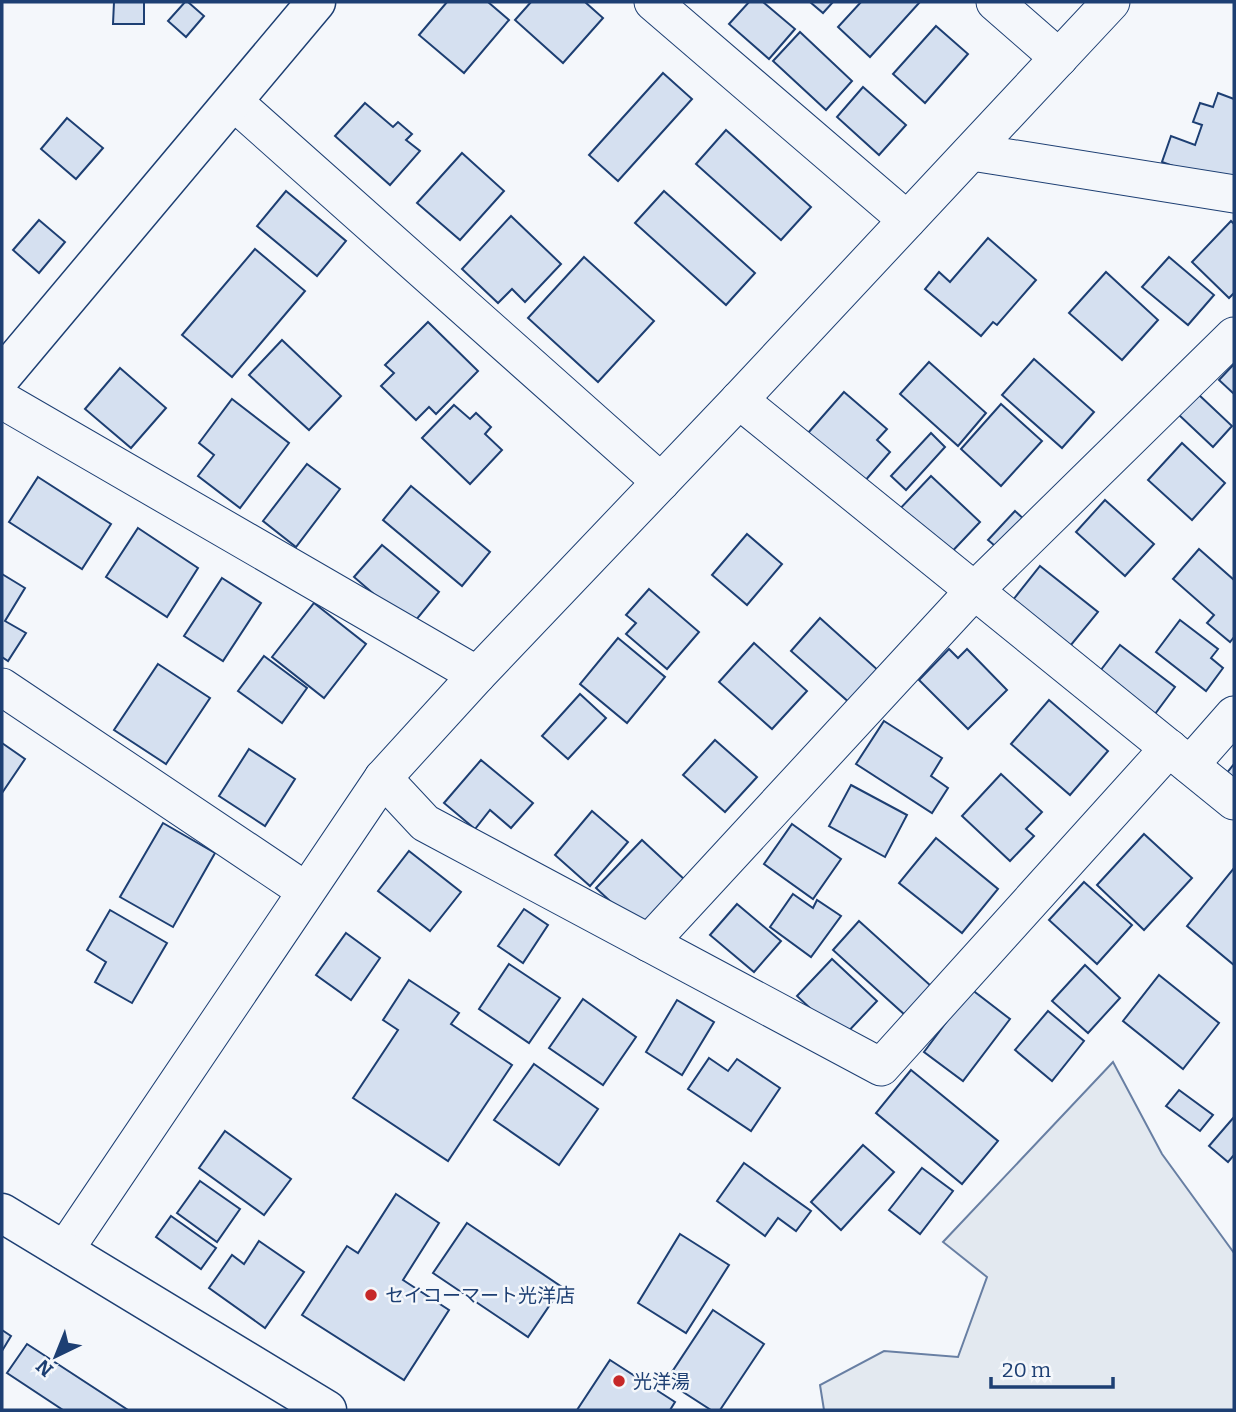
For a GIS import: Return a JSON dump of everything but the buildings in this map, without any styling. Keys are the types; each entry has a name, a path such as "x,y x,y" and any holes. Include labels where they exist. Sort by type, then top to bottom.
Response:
{"street":[{"path":"2,376 316,2"},
{"path":"653,2 907,220"},
{"path":"995,2 1059,58"},
{"path":"64,1251 383,778 1111,2"},
{"path":"233,101 661,482"},
{"path":"972,152 1234,194"},
{"path":"649,943 974,591 1234,337"},
{"path":"2,400 477,675"},
{"path":"739,400 1234,801"},
{"path":"2,687 306,891"},
{"path":"383,778 425,823 881,1067 1180,757 1234,715"},
{"path":"2,1213 327,1410"}],"shaded area":[{"path":"1113,1062 1162,1154 1234,1253 1234,1410 824,1410 820,1385 884,1351 958,1357 987,1277 943,1242"}],"place":[{"name":"セイコーマート光洋店","path":"371,1295"},
{"name":"光洋湯","path":"619,1381"}]}
